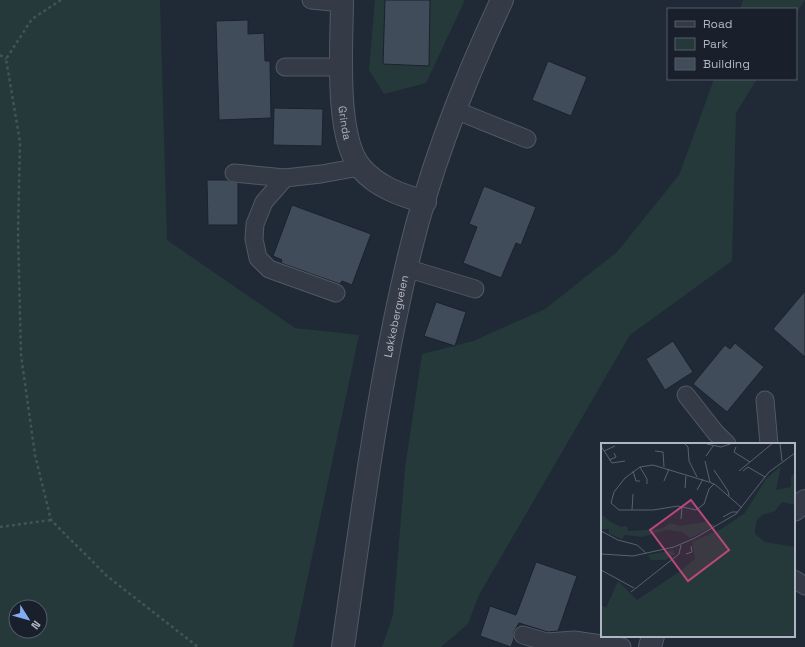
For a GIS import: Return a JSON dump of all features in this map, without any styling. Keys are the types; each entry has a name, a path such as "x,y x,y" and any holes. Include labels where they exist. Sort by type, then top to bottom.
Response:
{"street":[{"name":"Løkkebergveien","path":"343,647 379,400 406,268 425,202 455,110 502,0"},
{"name":"Grinda","path":"342,1 344,121 350,149 360,167 374,180 402,195 425,202"},
{"path":"650,647 653,637"}],"lane":[{"path":"311,0 342,1"},
{"path":"285,67 342,67"},
{"path":"455,110 527,139"},
{"path":"234,173 286,178 360,167"},
{"path":"286,178 264,202 255,224 254,239 258,258 269,269 336,293"},
{"path":"406,268 475,289"},
{"path":"686,395 726,443"},
{"path":"764,400 769,443"},
{"path":"795,580 805,586"},
{"path":"523,635 547,642 574,640 622,647"}],"path":[{"path":"62,0 32,19 6,59 20,142 18,232 21,356 35,456 51,520 106,576 198,647"},
{"path":"0,55 6,59"},
{"path":"0,526 51,520"}],"green space":[{"path":"0,0 160,0 167,240 295,328 359,335 293,647 0,647"},
{"path":"375,0 465,0 426,83 384,94 369,70"},
{"path":"743,0 805,0 797,12 797,8 740,8"},
{"path":"714,80 756,80 736,113 732,261 630,335 479,595 468,624 441,647 382,647 393,615 405,468 422,354 473,341 545,309 617,252 679,175"}],"building":[{"path":"385,0 430,0 429,66 383,64"},
{"path":"248,20 248,34 264,33 265,61 270,61 271,118 219,120 216,21"},
{"path":"548,61 587,77 571,116 532,100"},
{"path":"274,108 323,109 322,146 273,145"},
{"path":"207,180 227,180 238,183 238,225 208,225"},
{"path":"484,186 536,207 521,245 516,243 501,278 463,263 477,227 469,224"},
{"path":"292,205 371,234 352,285 342,281 340,284 281,263 282,260 273,256"},
{"path":"805,291 805,357 773,329"},
{"path":"436,302 466,312 455,346 424,336"},
{"path":"673,341 693,372 665,390 646,359"},
{"path":"735,343 764,367 727,412 693,384 725,345 730,349"},
{"path":"536,562 577,576 558,631 548,632 519,623 514,632 514,639 511,647 480,636 490,606 516,615"}]}
